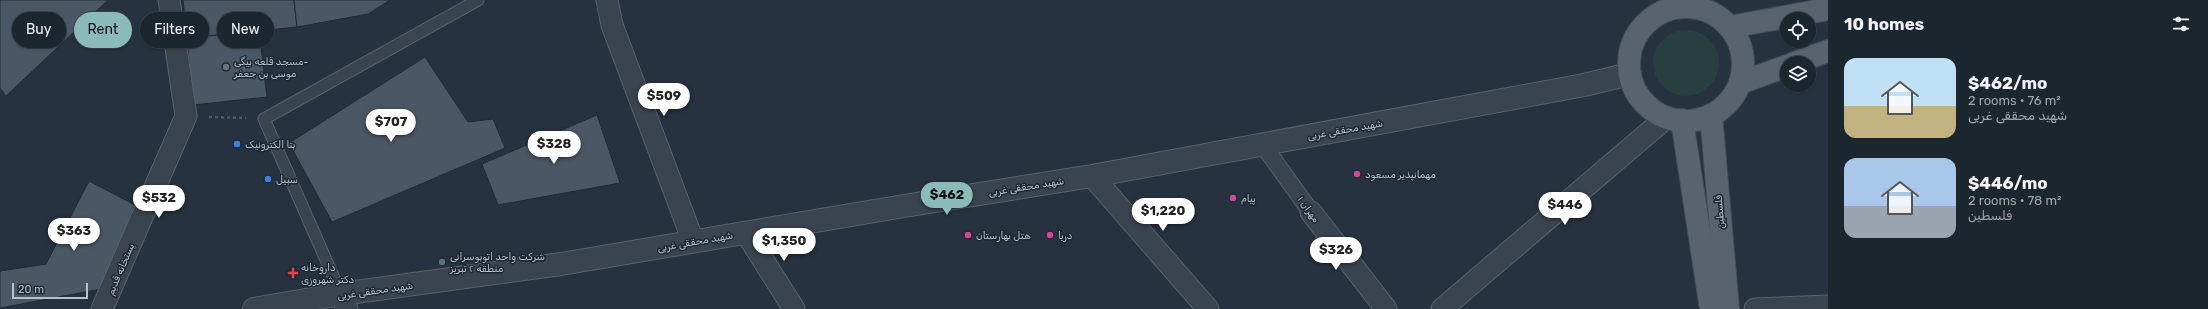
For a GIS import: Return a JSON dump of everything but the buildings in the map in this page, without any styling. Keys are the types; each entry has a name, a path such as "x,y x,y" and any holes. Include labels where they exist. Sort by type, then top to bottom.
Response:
{"main road":[{"path":"1721,15 1738,39 1742,54 1743,68 1740,83 1733,96 1723,107 1711,115 1697,120 1674,119 1654,110 1643,101 1635,88 1630,74 1630,59 1633,45 1645,26 1661,6 1676,8 1691,7 1721,15 1828,10"},
{"path":"1814,56 1828,51"},
{"path":"1740,83 1780,69"},
{"name":"فلسطین","path":"1711,115 1728,309"},
{"path":"1674,119 1710,309"}],"street":[{"path":"169,0 186,116"},
{"path":"607,0 612,25 693,241"},
{"name":"شهید محققی غربی","path":"254,309 344,302 693,241 1092,176 1584,85 1630,74"},
{"name":"پستخانه قدیم","path":"102,309 186,116"},
{"path":"1442,309 1674,119"},
{"name":"مهران ۱","path":"1263,145 1311,212 1386,309"},
{"path":"1092,176 1208,309"},
{"path":"746,233 794,309"},
{"path":"1755,309 1828,306"}],"lane":[{"path":"344,302 264,119 478,0"}],"path":[{"path":"186,116 264,119"}],"green space":[{"path":"1686,30 1698,33 1709,40 1716,51 1719,63 1716,75 1709,86 1698,93 1686,96 1674,93 1663,86 1656,75 1653,63 1656,51 1663,40 1674,33"}],"place":[{"name":"مسجد قلعه بیگی- موسی بن جعفر","path":"226,67"},
{"name":"بتا الکترونیک","path":"237,144"},
{"name":"مهمانپذیر مسعود","path":"1357,174"},
{"name":"سبیل","path":"268,179"},
{"name":"پیام","path":"1233,198"},
{"name":"هتل بهارستان","path":"968,235"},
{"name":"دریا","path":"1050,235"},
{"name":"شرکت واحد اتوبوسرانی منطقه ۲ تبریز","path":"442,262"},
{"name":"داروخانه دکتر شهروزی","path":"293,273"}]}
